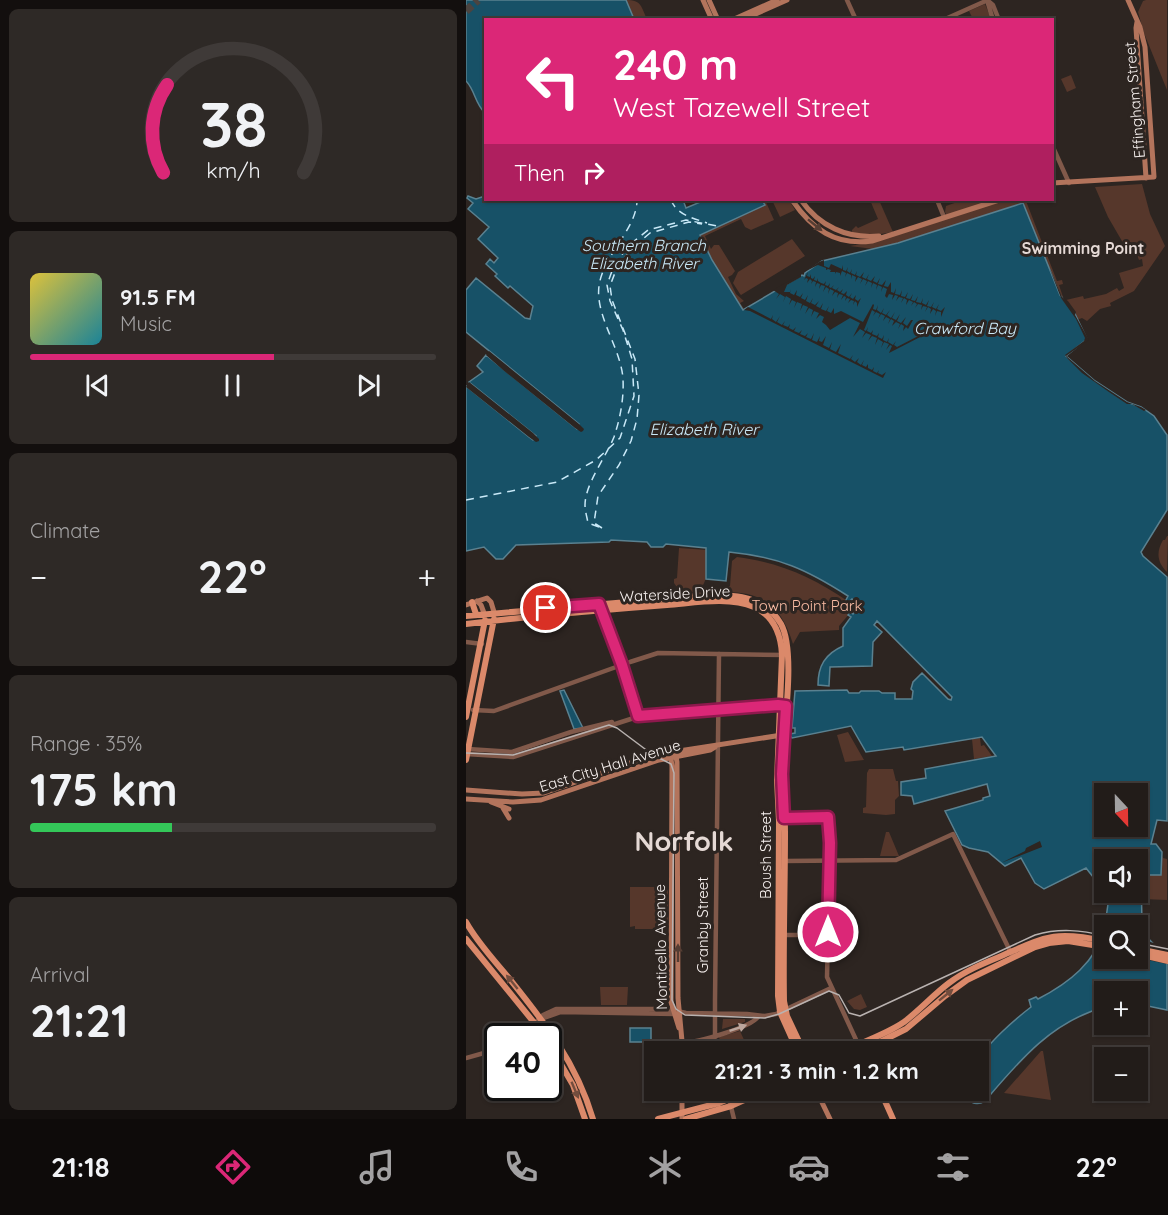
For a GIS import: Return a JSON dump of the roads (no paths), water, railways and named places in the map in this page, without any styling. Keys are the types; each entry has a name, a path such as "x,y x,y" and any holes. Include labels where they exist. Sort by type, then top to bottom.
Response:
{"main road":[{"path":"703,0 711,18"},
{"path":"709,0 717,18"},
{"path":"736,18 777,0"},
{"path":"746,18 787,0"},
{"name":"Effingham Street","path":"1129,0 1141,27 1145,47 1154,177 1146,178 1137,22"},
{"path":"1054,183 1146,178"},
{"path":"793,201 811,224 837,239 861,243 995,201"},
{"path":"802,201 816,217 834,229 850,235 868,237 890,235"},
{"name":"Waterside Drive","path":"466,624 672,598 709,595 734,596 757,601 769,609 780,622 786,638 785,655"},
{"path":"668,605 672,598"},
{"path":"467,754 494,621 492,602 488,599 472,606"},
{"name":"Waterside Drive","path":"466,616 472,606 484,614 732,602 754,607 768,617 776,627 785,655"},
{"path":"466,717 486,622 481,605 472,606"},
{"path":"482,644 486,646 487,662"},
{"name":"Boush Street","path":"785,655 781,735 782,861 778,993 794,1041"},
{"path":"475,676 484,675"},
{"name":"East City Hall Avenue","path":"466,790 527,795 544,793 641,758 781,735"},
{"name":"East City Hall Avenue","path":"466,799 518,802 546,798 673,754"},
{"name":"Monticello Avenue","path":"673,754 671,979 682,1041"},
{"path":"496,793 489,801 506,809 509,819"},
{"path":"466,922 539,1022"},
{"path":"881,1041 902,1032 918,1021 958,986 1045,937 1063,935 1094,943"},
{"path":"466,939 559,1043 573,1068 593,1119"},
{"path":"1085,940 1094,940"},
{"path":"1148,950 1168,955"},
{"path":"1148,956 1168,961"},
{"name":"Boush Street","path":"783,1011 798,1041"},
{"path":"562,1066 573,1085 585,1119"},
{"path":"683,1101 684,1117"},
{"path":"658,1119 684,1117 736,1101"},
{"path":"821,1101 830,1119"},
{"path":"885,1101 893,1119"}],"street":[{"path":"847,0 855,18"},
{"path":"947,18 987,0"},
{"path":"987,0 993,18"},
{"path":"987,0 993,5 998,18"},
{"path":"1054,149 1069,183"},
{"path":"937,201 943,217"},
{"path":"600,607 638,716"},
{"path":"466,642 482,644"},
{"path":"468,709 494,711 622,665 666,652 785,655"},
{"name":"Granby Street","path":"716,1041 719,654"},
{"path":"467,754 513,757 638,716 783,706"},
{"path":"781,818 828,817 830,861 826,973 856,1041"},
{"path":"782,861 896,860 953,834 1012,955"},
{"path":"781,935 828,935"},
{"path":"539,1022 561,1012 676,1012 747,1014 758,1017 773,1015 831,988"},
{"path":"690,1041 749,1024 758,1017"},
{"path":"466,1058 484,1053"},
{"path":"730,1103 734,1119"}],"water":[{"path":"466,0 626,0 634,18 484,18 484,112 466,81"},
{"name":"Elizabeth River","path":"468,196 476,199 484,196 484,201 683,201 686,208 703,201 763,201 765,205 700,235 712,260 743,310 802,275 804,276 822,261 898,243 1023,203 1060,295 1075,314 1087,339 1066,356 1095,381 1154,416 1167,435 1167,510 1141,552 1167,577 1167,821 1157,820 1151,844 1156,844 1162,852 1161,875 1148,875 1148,849 1094,849 1094,878 1086,868 1044,889 1035,883 1021,858 1005,866 988,852 962,845 945,811 990,796 987,784 914,804 912,796 901,795 901,782 926,778 925,769 996,756 982,737 904,750 903,747 866,752 851,726 792,738 789,734 795,733 795,728 792,728 795,691 847,690 849,693 859,693 879,691 895,693 895,699 912,699 913,682 922,673 948,699 951,700 952,697 877,621 874,625 882,632 873,642 872,666 830,667 829,686 818,685 821,666 827,657 843,646 843,628 851,617 848,615 850,612 853,614 860,605 852,599 849,602 846,600 848,596 819,578 778,561 729,552 726,581 706,579 706,548 666,544 663,547 651,547 647,542 611,540 609,542 516,545 503,559 496,559 484,547 466,551 466,386 533,440 536,436 469,382 483,372 477,366 486,355 577,429 579,424 466,332 466,290 476,278 525,318 530,319 533,306 510,286 508,288 486,264 490,259 494,263 498,258 478,239 489,227 468,209 473,203 467,198"},
{"path":"564,690 583,728 574,729 560,691"},
{"name":"Elizabeth River","path":"1108,903 1142,903 1142,915 1106,915"},
{"name":"Elizabeth River","path":"1148,938 1167,958 1167,1010 1148,1006 1148,981 1094,981 1094,1010 1069,1022 1038,1044 989,1096 989,1046 1031,1007 1029,1000 1036,997 1038,999 1060,986 1088,961 1094,952 1094,969 1148,969"},
{"path":"630,1028 651,1028 651,1041 630,1042"}],"tunnel":[{"path":"466,11 478,0"}],"tram line":[{"path":"466,753 513,755 609,725 617,728 653,755 671,764 674,773 672,1000 676,1009 685,1015 765,1018 829,991 839,995 849,1013 860,1016 1035,935 1053,931 1094,934"},
{"path":"1148,945 1168,949"}],"district":[{"name":"Swimming Point","path":"1083,248"},
{"name":"Norfolk","path":"684,842"}],"water label":[{"name":"Southern Branch Elizabeth River","path":"644,254"},
{"name":"Crawford Bay","path":"965,328"}],"park label":[{"name":"Town Point Park","path":"807,606"}]}
